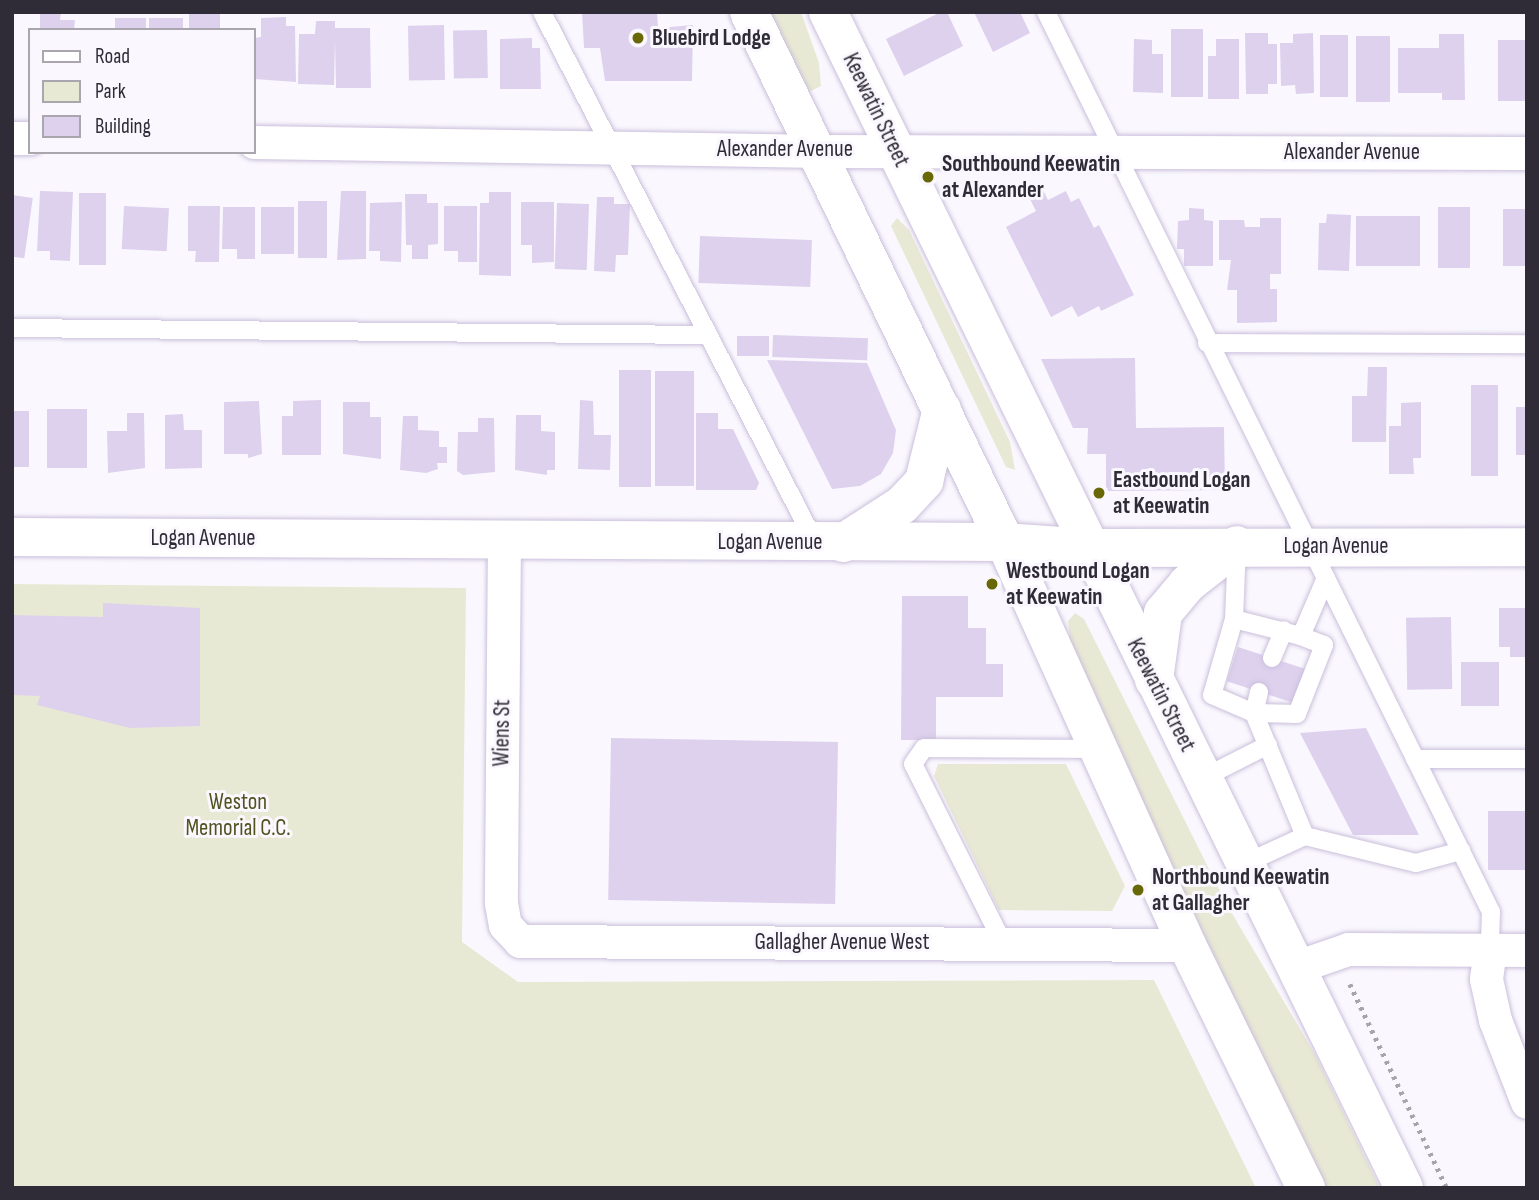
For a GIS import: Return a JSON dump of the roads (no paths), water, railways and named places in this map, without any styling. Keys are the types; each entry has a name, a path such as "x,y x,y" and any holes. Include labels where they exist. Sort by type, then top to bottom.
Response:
{"main road":[{"path":"749,12 819,152 1005,542 1187,945 1306,1188"},
{"name":"Keewatin Street","path":"828,12 1154,682 1299,966 1404,1188"},
{"path":"829,543 902,505 923,481 942,410"},
{"name":"Logan Avenue","path":"12,537 1005,542 1089,548 1237,545 1527,547"},
{"path":"1154,682 1163,613 1187,584 1237,545"}],"street":[{"name":"Alexander Avenue","path":"256,142 610,146 819,152 896,149 1527,153"},
{"name":"Wiens St","path":"504,540 501,903 505,925"},
{"name":"Gallagher Avenue West","path":"505,925 520,941 1187,945"},
{"path":"1299,966 1348,949 1527,950"},
{"path":"1490,950 1486,979 1495,1020 1527,1102"}],"lane":[{"path":"542,12 708,335 829,543"},
{"path":"1046,12 1207,343 1491,912 1490,950"},
{"path":"12,328 708,335"},
{"path":"1207,343 1527,344"},
{"path":"1234,619 1292,633 1324,645 1297,713 1254,713 1212,695 1234,619 1237,545"},
{"path":"1272,658 1292,633 1326,578"},
{"path":"1259,692 1254,713 1305,836"},
{"path":"1203,778 1268,745"},
{"path":"1003,943 913,764 924,748 1098,749"},
{"path":"1415,759 1527,759"},
{"path":"1246,863 1305,836 1416,863 1461,851"}],"place":[{"name":"Bluebird Lodge","path":"638,38"},
{"name":"Southbound Keewatin at Alexander","path":"928,177"},
{"name":"Eastbound Logan at Keewatin","path":"1099,493"},
{"name":"Westbound Logan at Keewatin","path":"992,584"},
{"name":"Northbound Keewatin at Gallagher","path":"1138,890"}],"park label":[{"name":"Weston Memorial C.C.","path":"238,815"}]}
